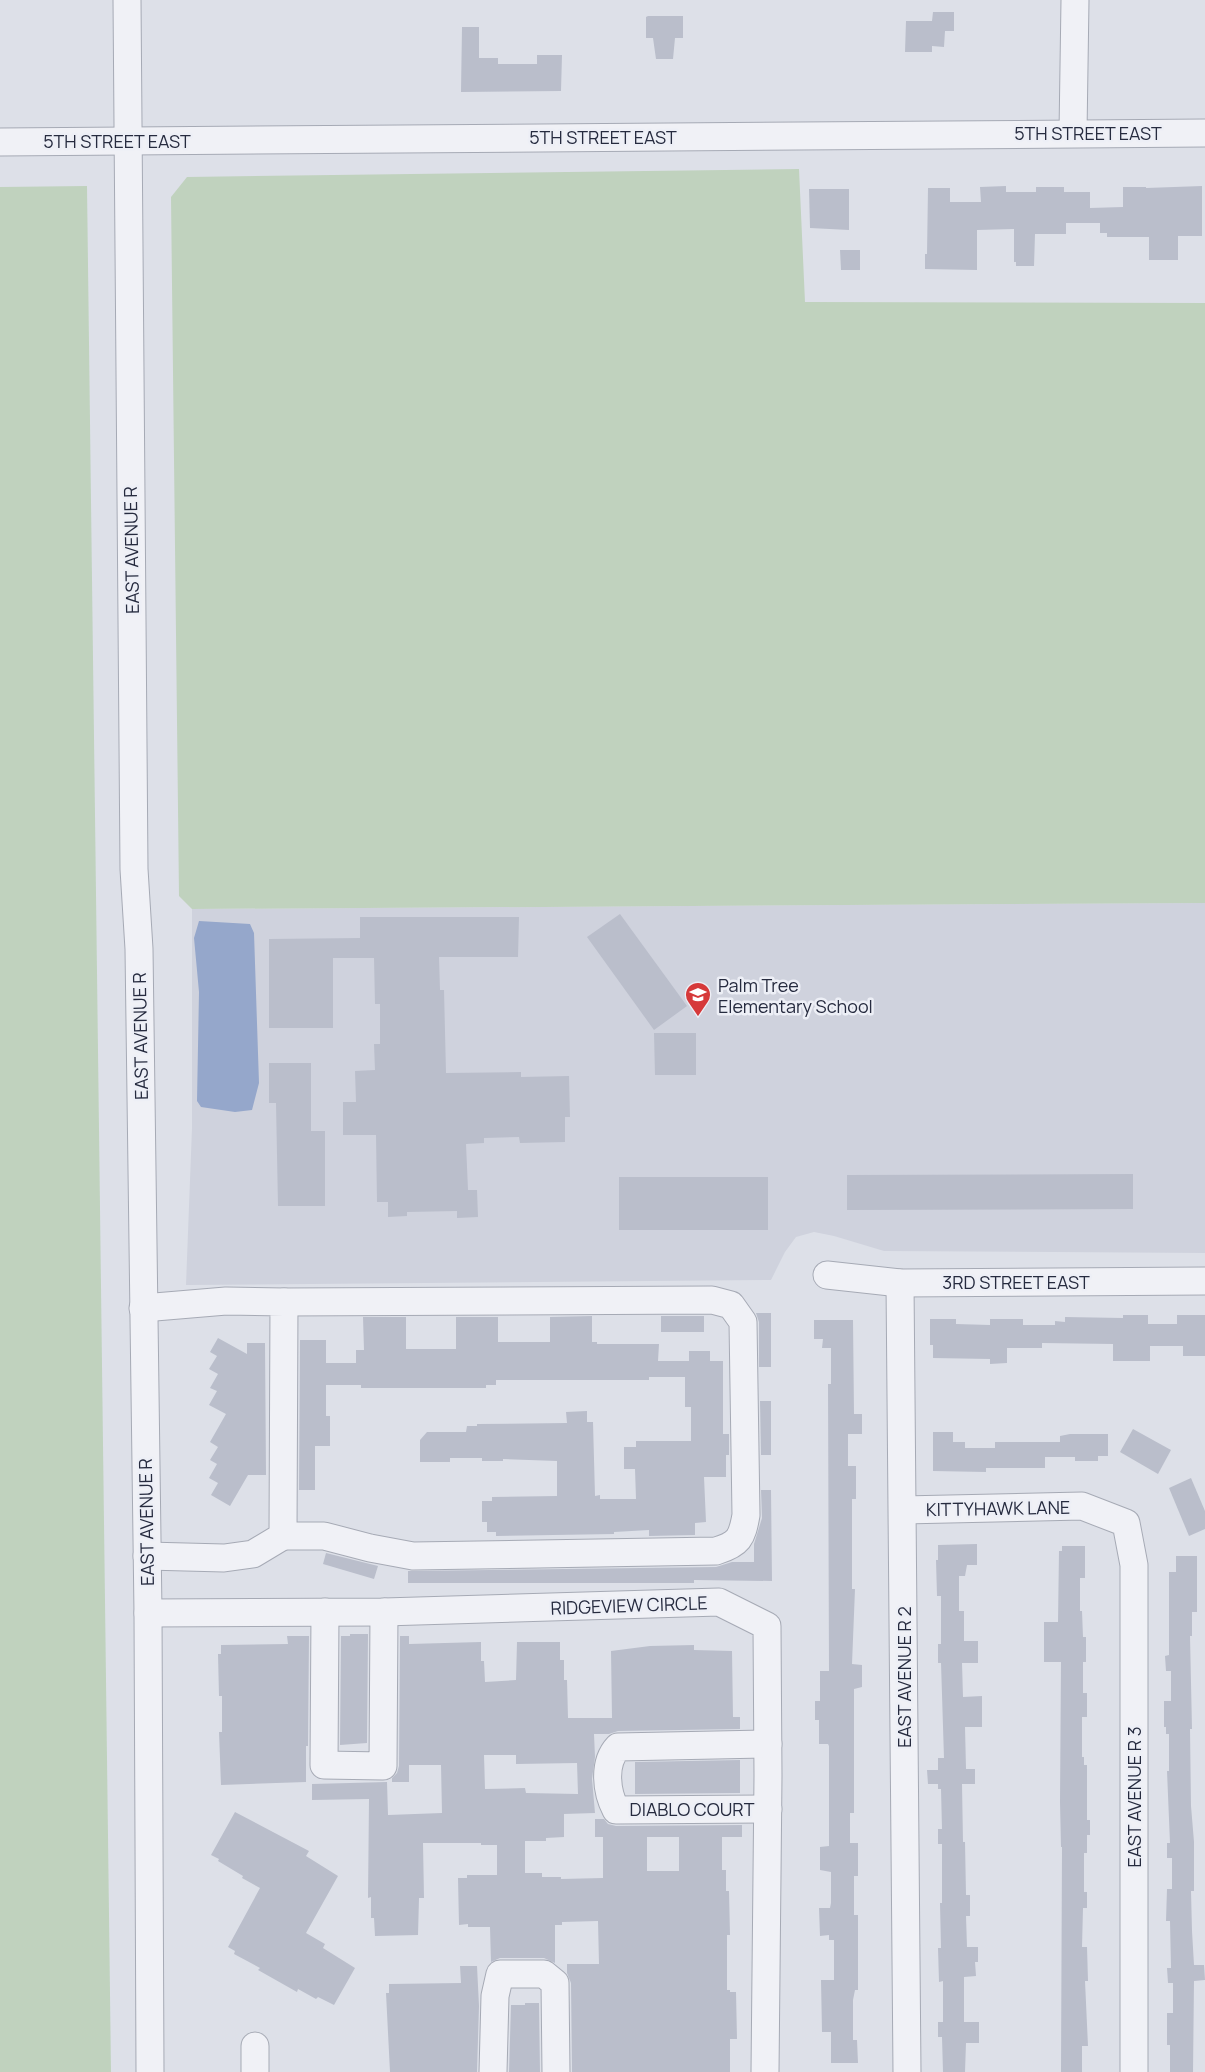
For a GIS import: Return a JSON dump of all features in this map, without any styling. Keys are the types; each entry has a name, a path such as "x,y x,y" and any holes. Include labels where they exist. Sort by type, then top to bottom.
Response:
{"street":[{"name":"EAST AVENUE R","path":"127,0 134,869 139,950 148,1613 150,2072"},
{"path":"1072,134 1075,0"},
{"name":"5TH STREET EAST","path":"0,142 1205,133"},
{"name":"3RD STREET EAST","path":"827,1275 900,1282 1205,1281"},
{"name":"EAST AVENUE R 2","path":"900,1282 907,2072"},
{"path":"143,1308 226,1301 712,1300 731,1305 743,1322 747,1515 743,1533 733,1546 716,1551 413,1556 324,1536 283,1536 253,1554 224,1558 147,1556"},
{"path":"283,1536 284,1302"},
{"name":"KITTYHAWK LANE","path":"903,1510 1083,1506 1126,1523"},
{"name":"EAST AVENUE R 3","path":"1126,1523 1134,1565 1134,2072"},
{"name":"RIDGEVIEW CIRCLE","path":"148,1613 384,1612 719,1602 767,1626 768,1809 765,2072"},
{"path":"325,1612 324,1765 383,1766 384,1612"},
{"name":"DIABLO COURT","path":"768,1744 618,1747 612,1754 608,1774 610,1799 616,1810 768,1809"},
{"path":"493,2072 495,1996 500,1974 544,1974 555,1983 556,2072"}],"shaded area":[{"name":"Palm Tree Elementary School","path":"1205,903 1205,1253 884,1251 814,1232 796,1237 785,1252 771,1280 186,1285 192,1128 192,909"}],"green space":[{"path":"799,169 805,302 1205,303 1205,903 192,909 179,896 171,197 187,177"},
{"path":"87,186 111,2072 0,2072 0,187"}],"water":[{"path":"199,921 250,924 254,933 259,1083 252,1110 235,1112 201,1107 197,1101 199,992 194,938"}],"building":[{"path":"933,12 954,12 954,31 945,31 944,47 932,46 932,52 905,52 906,21 932,21"},
{"path":"683,16 683,38 675,38 673,59 656,59 653,38 646,38 646,17"},
{"path":"462,27 479,27 479,58 498,58 498,64 537,64 537,55 562,55 561,91 461,92"},
{"path":"1006,186 1006,192 1036,192 1036,187 1064,187 1064,192 1090,192 1090,208 1123,207 1123,187 1202,186 1202,236 1178,236 1178,260 1149,260 1149,237 1107,237 1107,233 1100,233 1100,223 1066,223 1066,234 1035,234 1034,266 1016,266 1014,229 977,230 977,270 925,269 928,188 950,188 950,202 981,202 980,187"},
{"path":"809,189 849,189 849,230 810,228"},
{"path":"840,250 860,250 860,270 841,270"},
{"path":"620,914 687,1006 654,1030 587,937"},
{"path":"360,917 519,917 518,957 439,957 440,990 444,990 446,1073 521,1072 521,1077 569,1076 570,1117 565,1117 565,1142 520,1143 519,1137 484,1138 484,1143 466,1144 468,1190 477,1190 478,1217 457,1218 457,1211 407,1212 407,1216 388,1217 388,1202 377,1202 376,1135 343,1135 343,1102 356,1102 355,1071 375,1070 374,1044 380,1044 380,1004 375,1004 374,958 333,958 333,1028 269,1028 269,939 360,938"},
{"path":"654,1033 696,1033 696,1075 655,1075"},
{"path":"269,1063 311,1063 311,1131 325,1131 325,1206 278,1206 276,1103 269,1103"},
{"path":"1133,1174 1133,1209 847,1210 847,1175"},
{"path":"619,1177 768,1177 768,1230 619,1230"},
{"path":"756,1313 771,1313 771,1367 759,1367 759,1322"},
{"path":"1123,1315 1148,1315 1148,1324 1177,1324 1177,1315 1205,1315 1205,1356 1183,1356 1183,1346 1150,1346 1150,1361 1113,1361 1113,1344 1042,1343 1042,1348 1007,1348 1007,1363 990,1364 990,1359 933,1358 933,1345 930,1345 930,1319 956,1319 956,1324 990,1325 990,1319 1023,1319 1023,1325 1055,1325 1055,1321 1065,1322 1065,1317 1123,1318"},
{"path":"592,1316 592,1342 597,1342 597,1344 659,1344 658,1361 689,1361 689,1351 710,1351 710,1361 723,1361 723,1434 729,1434 726,1477 704,1477 706,1522 695,1523 695,1535 649,1536 649,1530 614,1532 614,1534 496,1536 496,1532 487,1532 487,1522 482,1522 482,1501 492,1501 492,1497 557,1496 557,1461 503,1459 503,1461 482,1461 482,1458 450,1458 450,1462 420,1462 420,1440 427,1432 466,1432 467,1426 477,1426 477,1424 567,1423 566,1412 587,1411 587,1422 593,1422 595,1496 600,1495 600,1499 636,1499 635,1469 624,1469 624,1447 636,1447 636,1441 691,1441 691,1407 685,1407 685,1377 649,1377 649,1380 496,1380 496,1385 486,1385 486,1388 361,1388 361,1385 326,1385 326,1416 330,1416 330,1446 315,1446 315,1490 299,1490 300,1340 326,1340 326,1363 356,1363 356,1350 364,1350 363,1317 406,1317 406,1349 456,1349 456,1317 498,1317 498,1342 550,1342 550,1317"},
{"path":"661,1316 704,1316 704,1332 661,1332"},
{"path":"814,1320 853,1320 854,1414 862,1414 862,1434 848,1434 848,1466 856,1466 856,1499 852,1499 852,1589 855,1589 852,1664 862,1665 862,1687 854,1689 854,1813 850,1813 850,1843 858,1843 858,1876 854,1876 854,1915 858,1915 858,1990 855,1990 853,2000 853,2040 857,2040 858,2063 831,2063 831,2032 822,2032 821,1980 834,1980 834,1940 829,1940 829,1935 820,1936 819,1908 830,1908 831,1903 831,1872 820,1870 820,1847 829,1846 829,1746 819,1744 819,1720 815,1720 815,1701 820,1701 820,1671 829,1671 828,1384 831,1384 831,1348 822,1348 823,1339 814,1339"},
{"path":"218,1338 247,1354 247,1343 265,1343 266,1475 248,1475 230,1506 211,1495 218,1483 209,1478 217,1464 210,1460 218,1447 210,1442 226,1414 209,1405 217,1391 210,1388 218,1374 209,1369 217,1356 210,1352"},
{"path":"760,1401 771,1401 771,1455 761,1455"},
{"path":"1133,1429 1171,1450 1158,1474 1120,1452"},
{"path":"933,1432 953,1432 953,1442 965,1442 965,1448 995,1448 995,1442 1060,1442 1060,1436 1070,1434 1108,1434 1108,1456 1098,1456 1098,1461 1075,1461 1075,1457 1045,1457 1045,1468 986,1468 986,1472 933,1471"},
{"path":"1191,1478 1205,1511 1205,1529 1189,1536 1169,1488"},
{"path":"761,1490 771,1490 772,1581 408,1583 408,1571 716,1567 732,1562 754,1562 754,1544 762,1518"},
{"path":"977,1544 977,1565 967,1565 965,1576 959,1576 959,1611 964,1611 964,1641 978,1641 978,1663 962,1663 963,1697 982,1696 982,1727 965,1727 966,1769 975,1769 975,1784 962,1784 966,1895 970,1895 970,1916 966,1916 967,1947 978,1947 978,1962 975,1962 976,1976 964,1977 964,2022 979,2022 979,2043 966,2043 965,2072 943,2072 942,2037 938,2037 938,2022 943,2022 943,1981 939,1982 938,1948 941,1948 940,1903 942,1903 942,1844 938,1844 938,1829 942,1829 941,1789 938,1789 938,1784 928,1784 927,1770 938,1770 938,1758 944,1758 941,1663 938,1663 938,1644 941,1644 941,1596 937,1596 936,1560 938,1560 938,1545"},
{"path":"1062,1546 1085,1546 1085,1578 1080,1578 1080,1611 1082,1611 1083,1637 1086,1637 1083,1693 1087,1693 1087,1717 1082,1717 1082,1757 1084,1757 1084,1765 1087,1765 1087,1820 1090,1820 1090,1835 1087,1835 1087,1853 1084,1853 1084,1892 1087,1892 1087,1908 1083,1908 1082,1947 1087,1947 1088,1981 1085,1981 1088,2046 1082,2046 1082,2072 1061,2072 1061,1662 1044,1662 1044,1622 1058,1622 1059,1551 1062,1551"},
{"path":"326,1553 378,1566 374,1579 323,1564"},
{"path":"1176,1556 1197,1556 1197,1612 1192,1612 1192,1636 1190,1636 1191,1806 1194,1842 1194,1891 1191,1891 1194,1965 1204,1965 1205,1980 1194,1981 1193,2072 1170,2072 1170,2045 1167,2045 1167,2013 1173,2013 1173,1983 1168,1983 1167,1968 1171,1968 1170,1921 1166,1921 1167,1889 1172,1889 1172,1858 1167,1858 1167,1843 1170,1843 1167,1771 1169,1771 1169,1734 1166,1734 1166,1727 1164,1727 1164,1701 1171,1701 1171,1671 1166,1671 1165,1656 1169,1655 1169,1572 1176,1572"},
{"path":"350,1634 368,1634 367,1743 340,1745 341,1636 350,1636"},
{"path":"287,1636 309,1636 306,1782 221,1785 219,1732 222,1732 222,1696 219,1696 218,1654 221,1654 221,1645 288,1644"},
{"path":"400,1636 409,1636 409,1644 481,1642 481,1661 484,1661 485,1682 516,1680 517,1642 560,1642 560,1660 564,1660 564,1680 567,1680 568,1718 612,1718 611,1651 650,1646 694,1645 694,1650 732,1651 733,1717 740,1717 740,1729 618,1731 609,1734 594,1734 595,1757 592,1779 595,1813 564,1814 564,1837 546,1838 546,1841 525,1841 525,1873 542,1873 542,1877 561,1877 561,1879 603,1878 603,1837 595,1837 595,1819 604,1819 608,1824 616,1826 742,1825 742,1837 722,1837 722,1870 726,1870 726,1891 729,1891 730,1935 727,1935 727,1990 736,1992 737,2039 730,2039 730,2072 572,2072 571,1983 567,1973 567,1964 599,1964 598,1921 562,1922 562,1925 555,1925 555,1963 544,1958 500,1958 491,1962 490,1927 459,1925 458,1878 467,1878 467,1875 497,1875 497,1845 423,1843 424,1898 419,1898 418,1935 375,1936 374,1918 371,1918 371,1897 368,1898 369,1799 312,1800 312,1784 387,1782 388,1815 442,1813 441,1765 409,1765 409,1782 392,1782 399,1766","holes":["484,1755 516,1755 516,1764 577,1763 578,1794 526,1793 525,1788 485,1789","647,1837 679,1837 679,1871 647,1871"]},
{"path":"740,1760 740,1793 635,1794 635,1762"},
{"path":"235,1812 309,1851 306,1856 338,1876 306,1933 325,1944 323,1948 355,1968 334,2005 318,1997 316,1999 298,1989 297,1992 258,1970 260,1968 234,1954 235,1951 228,1947 260,1888 211,1855"},
{"path":"460,1966 477,1966 479,2006 477,2072 390,2072 386,1993 389,1993 389,1984 461,1983"},
{"path":"525,2003 539,2003 540,2072 509,2072 511,2005 525,2005"}],"place":[{"name":"Palm Tree Elementary School","path":"698,1018"}]}
